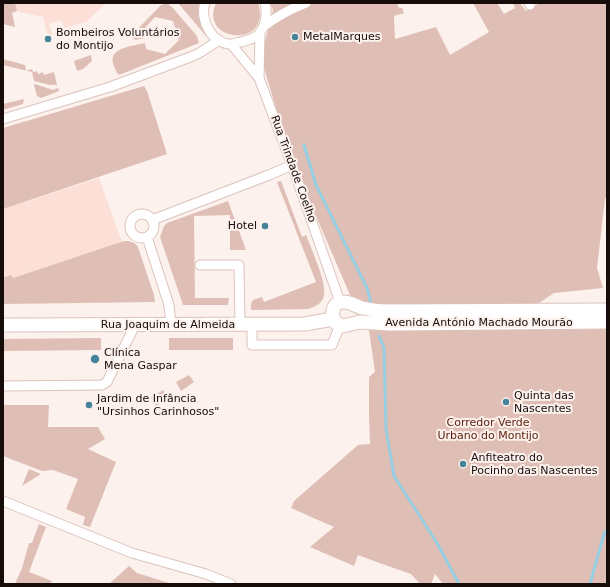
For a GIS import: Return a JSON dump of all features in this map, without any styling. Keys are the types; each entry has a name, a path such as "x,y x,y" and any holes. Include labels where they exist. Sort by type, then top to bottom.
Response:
{"main road":[{"name":"Avenida António Machado Mourão","path":"346,304 388,311 607,310"},
{"path":"346,304 355,308 356,316 342,323 332,315 334,307 346,304"},
{"name":"Avenida António Machado Mourão","path":"342,323 607,322"},
{"name":"Rua Joaquim de Almeida","path":"3,325 342,323"}],"street":[{"path":"205,3 204,16 206,26 211,34 219,40 231,44 254,38 262,29 286,11 306,3"},
{"path":"259,78 262,29 266,18 265,3"},
{"path":"3,119 130,80 194,56 219,40"},
{"name":"Rua Trindade Coelho","path":"231,44 259,78 346,304"},
{"path":"152,220 269,175 292,164"},
{"path":"142,214 152,220 154,228 153,232 147,237 140,238 133,234 130,227 135,217 142,214"},
{"path":"147,237 169,305 171,325"},
{"path":"200,265 239,265 246,324 252,346 332,345 342,323"},
{"path":"3,386 102,385 107,382 135,325"},
{"path":"3,501 132,553 206,574 231,584"}],"shaded area":[{"path":"15,3 106,3 86,22 64,28 61,20 49,24 53,36 47,33 43,17 17,11"},
{"path":"99,178 122,242 13,278 11,275 3,278 3,209"}],"green space":[{"path":"3,3 15,3 17,11 12,13 15,27 3,24"},
{"path":"167,3 197,36 199,43 119,75 113,63 113,58 118,50 145,43 146,49 165,54 179,40 173,21 155,17 142,31 144,38 136,40 132,38 132,35 161,5"},
{"path":"178,3 200,3 198,17 208,35 206,36"},
{"path":"216,3 258,3 260,18 255,28 247,34 236,35 225,33 217,26 213,16"},
{"name":"Corredor Verde Urbano do Montijo","path":"270,3 397,3 399,8 402,8 404,13 394,16 395,39 436,27 450,55 489,32 473,3 497,3 504,14 515,8 513,3 520,3 526,11 537,5 536,3 607,3 607,196 605,199 597,268 603,288 554,293 536,305 607,328 607,584 443,584 435,574 431,584 420,584 411,574 358,555 354,566 310,547 334,527 291,508 294,501 358,445 370,444 369,377 375,372 369,331 371,328 363,308 360,307 350,295 313,209 284,135 261,58 273,10"},
{"path":"91,55 92,61 83,69 77,71 74,61"},
{"path":"3,59 25,65 26,71 3,65"},
{"path":"32,69 33,72 37,71 38,74 43,72 44,75 54,72 57,85 34,81 32,72 27,71"},
{"path":"35,84 53,90 58,88 59,91 41,98 37,96"},
{"path":"144,86 147,91 167,154 3,209 3,128"},
{"path":"24,99 23,104 3,110 3,104"},
{"path":"281,181 302,237 306,235 318,265 323,282 324,295 319,304 309,309 251,310 253,300 262,297 264,302 316,282 277,182"},
{"path":"228,201 246,250 230,250 230,215 194,216 195,298 229,298 228,305 183,305 160,237 164,226 167,223"},
{"path":"124,241 132,242 138,247 155,302 3,304 3,278 11,275 13,278"},
{"path":"101,338 101,350 3,351 3,339"},
{"path":"169,338 233,338 233,350 169,350"},
{"path":"189,375 194,382 181,391 176,382"},
{"path":"163,390 168,398 156,406 151,398"},
{"path":"3,405 49,405 48,427 98,427 105,439 88,449 116,462 90,527 83,525 85,517 66,509 78,479 53,470 42,471 3,456"},
{"path":"29,469 41,474 22,486"},
{"path":"39,524 46,527 29,572 52,581 50,584 15,584 22,568 29,543 32,543"},
{"path":"129,566 137,573 172,584 109,584"}],"waterway":[{"path":"304,145 316,185 367,288 372,307"},
{"path":"379,336 384,348 386,429 394,476 437,543 459,584"},
{"path":"590,584 604,534 607,530"}],"place":[{"name":"MetalMarques","path":"295,37"},
{"name":"Bombeiros Voluntários do Montijo","path":"48,39"},
{"name":"Hotel","path":"265,226"},
{"name":"Clínica Mena Gaspar","path":"95,359"},
{"name":"Quinta das Nascentes","path":"506,402"},
{"name":"Jardim de Infância \"Ursinhos Carinhosos\"","path":"89,405"},
{"name":"Anfiteatro do Pocinho das Nascentes","path":"463,464"}]}
